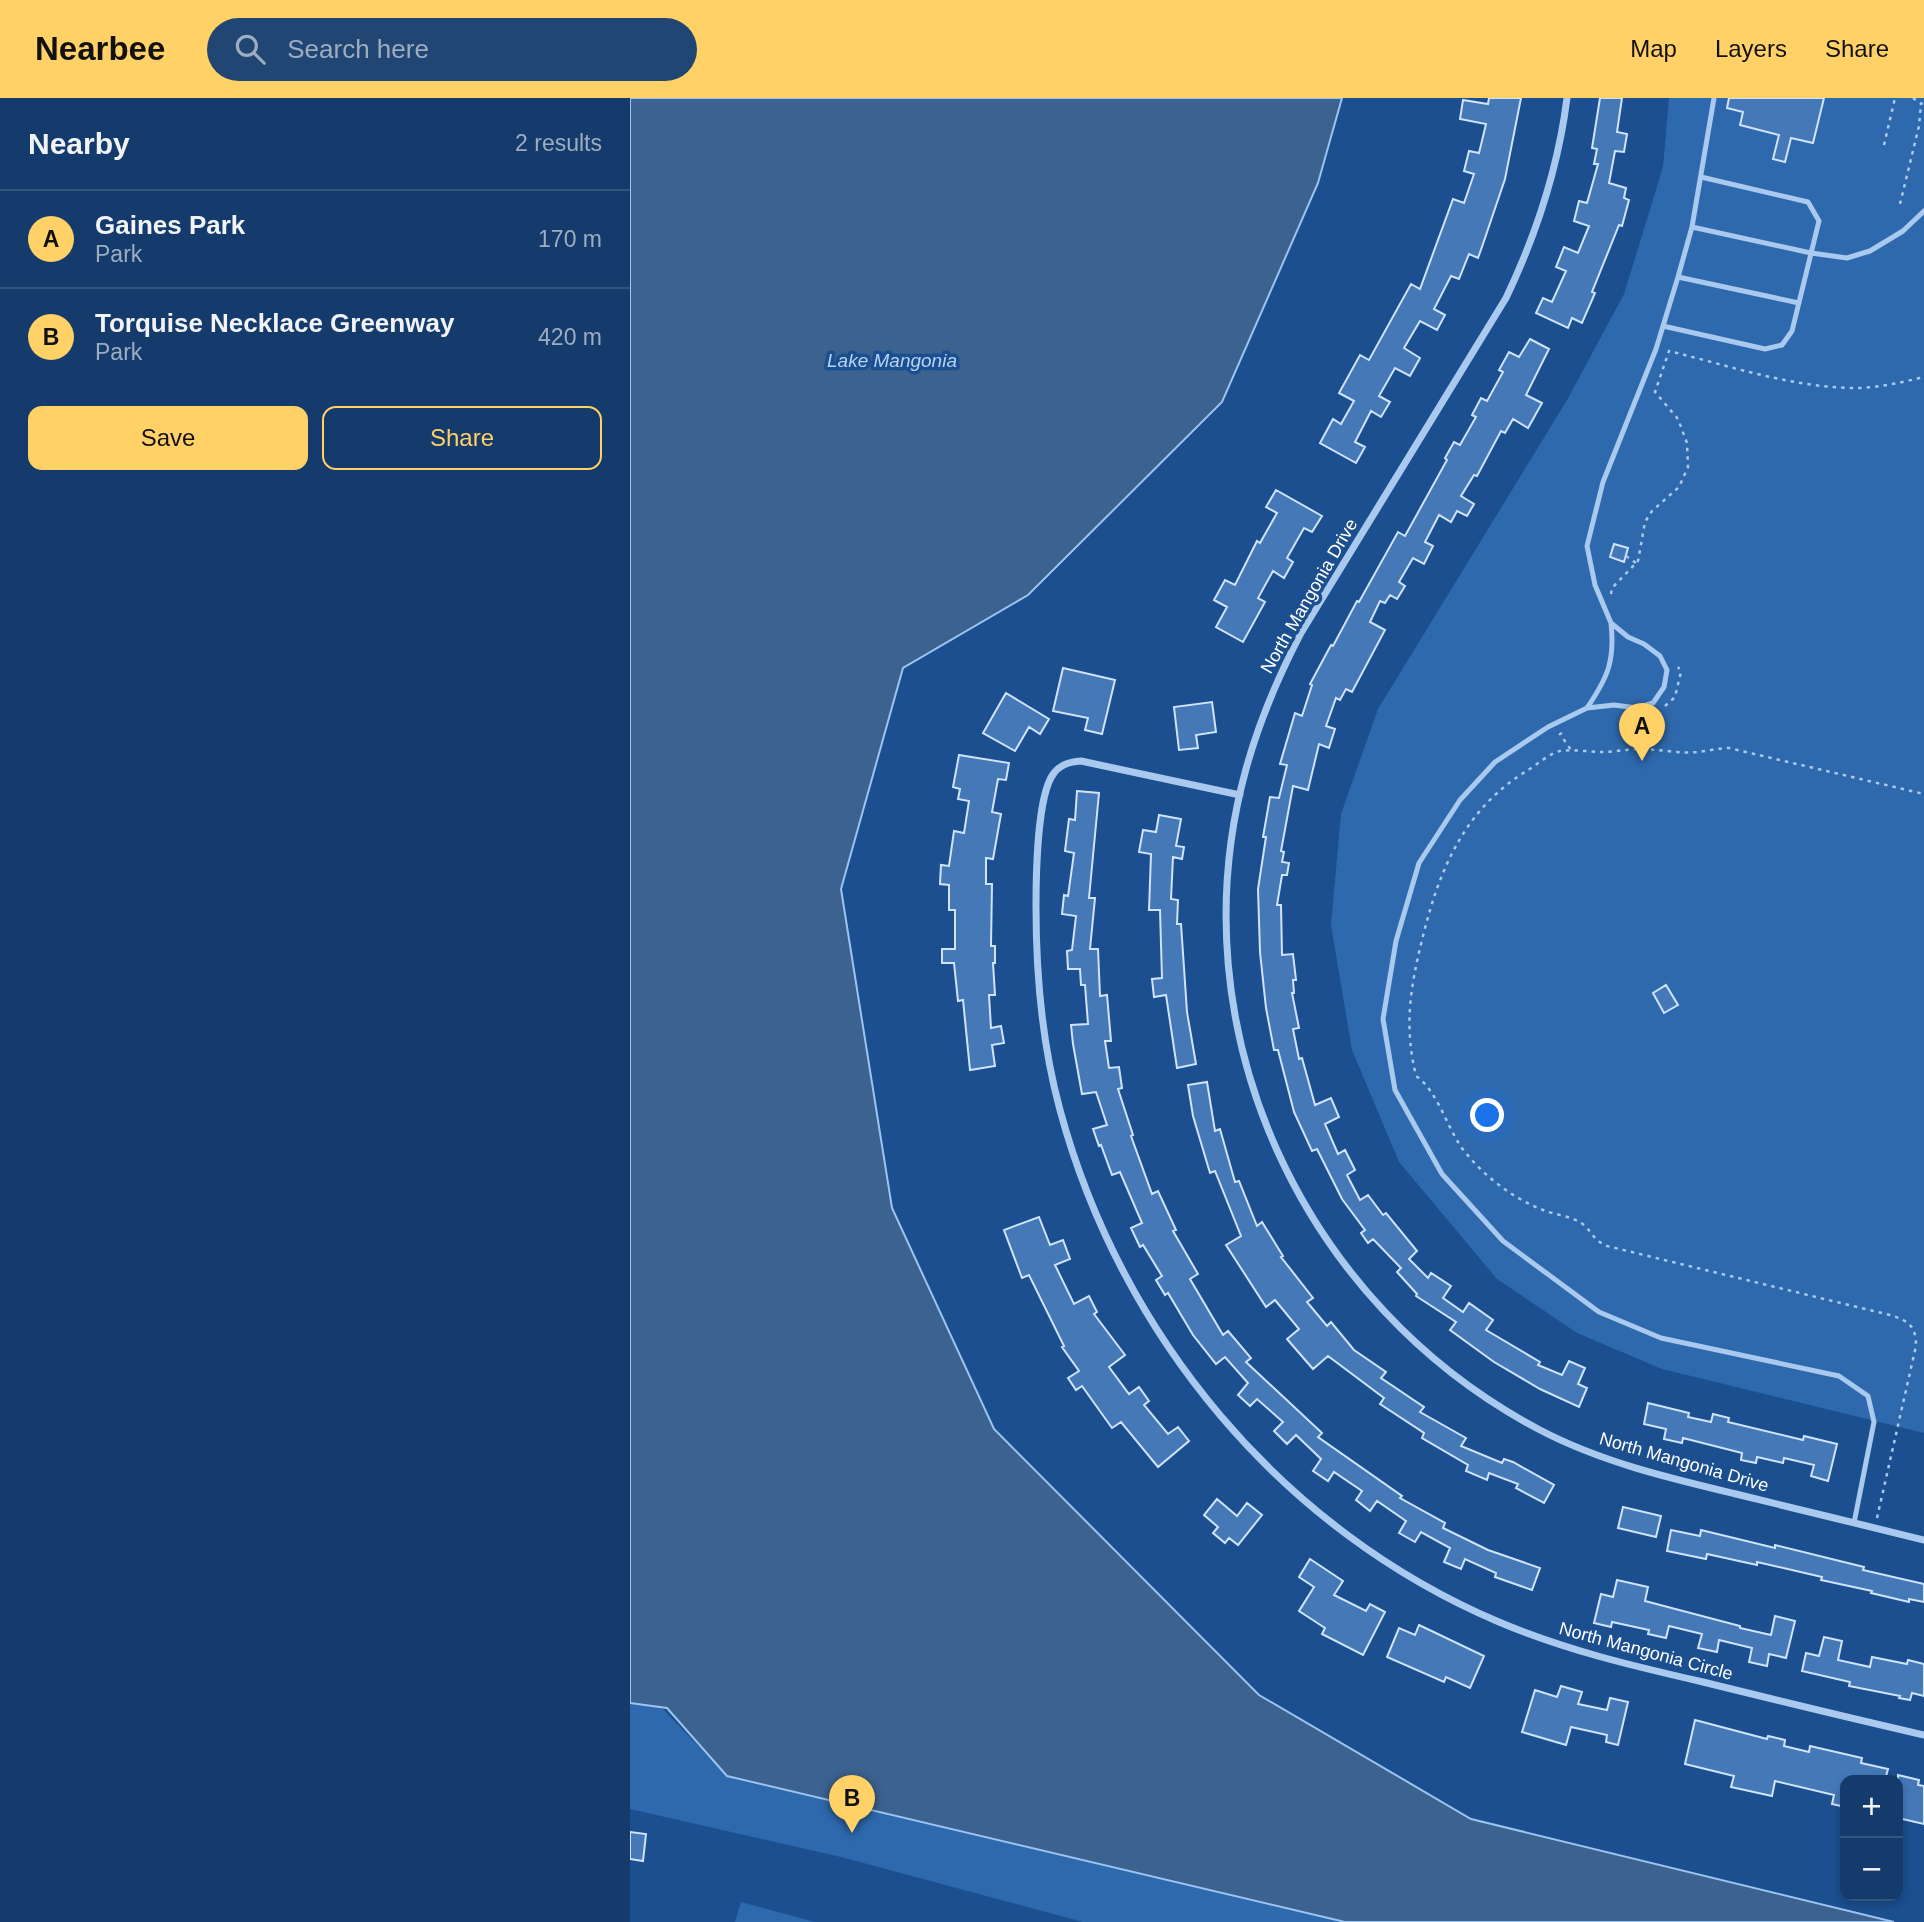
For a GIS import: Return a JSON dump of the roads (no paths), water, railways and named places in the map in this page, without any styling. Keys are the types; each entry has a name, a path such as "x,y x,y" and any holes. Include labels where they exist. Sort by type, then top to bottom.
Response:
{"street":[{"name":"North Mangonia Drive","path":"1567,98 1554,173 1541,216 1520,267 1489,327 1301,634 1263,715 1240,794 1228,881 1227,927 1234,1005 1245,1061 1270,1136 1311,1217 1357,1282 1395,1324 1454,1376 1491,1402 1540,1430 1624,1465 1924,1540"},
{"name":"North Mangonia Circle","path":"1240,794 1081,761 1070,762 1052,775 1047,785 1041,822 1036,887 1036,953 1040,1005 1059,1108 1088,1195 1114,1255 1159,1334 1188,1377 1221,1418 1295,1493 1372,1553 1451,1599 1498,1622 1596,1657 1924,1735"}],"lane":[{"path":"1587,708 1604,682 1613,649 1611,623 1595,585 1587,546 1603,482 1656,349 1678,277 1692,227 1714,98"},
{"path":"1663,326 1765,349 1782,345 1792,331 1819,221 1808,202 1701,177"},
{"path":"1692,227 1811,253 1847,258 1870,251 1903,231 1924,211"},
{"path":"1678,277 1799,303"},
{"path":"1611,623 1628,637 1644,644 1660,656 1667,670 1664,687 1653,702 1637,708 1614,705 1587,708 1548,727 1495,762 1460,800 1419,863 1396,941 1383,1019 1395,1090 1442,1174 1503,1241 1599,1312 1661,1338 1839,1376 1868,1396 1874,1422 1854,1523"}],"water":[{"name":"Lake Mangonia","path":"630,98 1342,98 1318,183 1222,402 1028,595 903,668 841,889 892,1208 994,1429 1259,1695 1471,1819 1894,1922 1345,1922 727,1776 667,1708 630,1703"}],"place":[{"name":"Gaines Park","path":"1642,761"},
{"name":"Torquise Necklace Greenway","path":"852,1833"}]}
